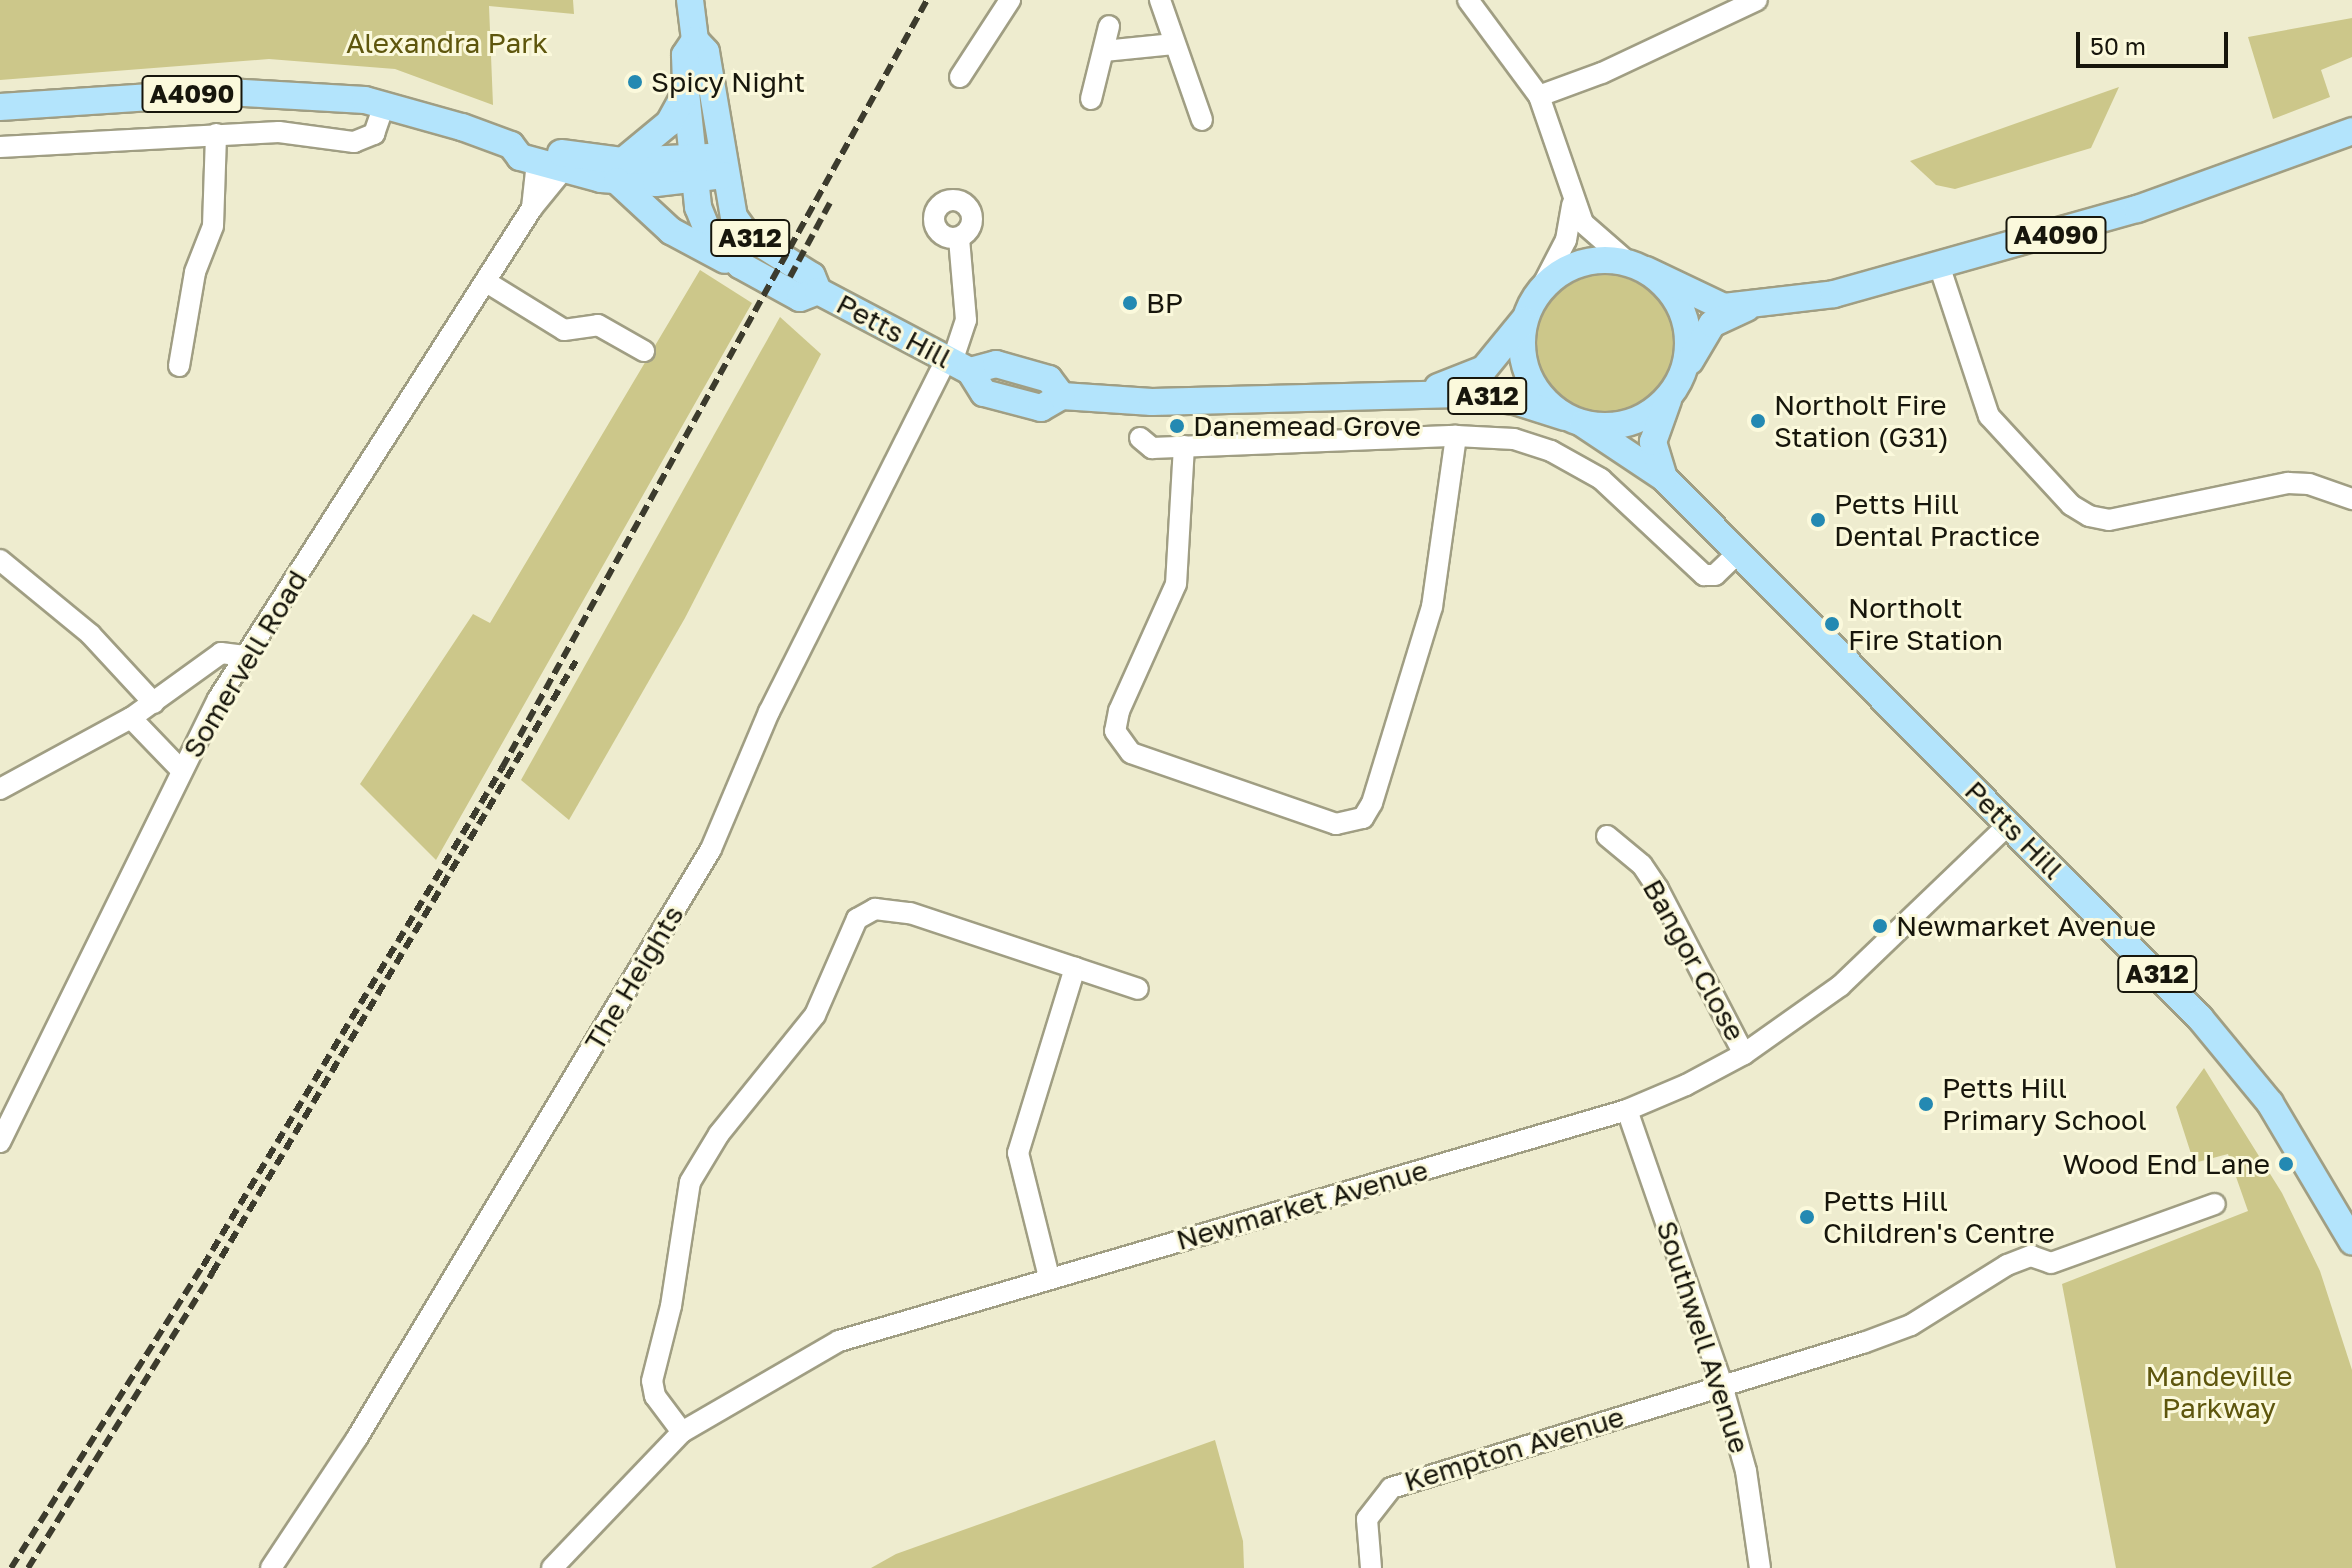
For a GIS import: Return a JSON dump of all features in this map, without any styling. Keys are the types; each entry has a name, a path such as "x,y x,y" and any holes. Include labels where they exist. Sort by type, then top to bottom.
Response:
{"main road":[{"name":"A312","path":"690,0 695,40 706,52 730,207 741,227 812,276 818,291 800,298 740,265 708,232 694,169 686,92 685,55 695,40"},
{"name":"A4090","path":"0,107 227,92 285,93 384,105 511,145 526,142 569,163"},
{"path":"686,92 669,123 620,171 678,236 740,265"},
{"name":"A4090","path":"1684,371 1712,324 1751,307 1940,268 2137,209 2352,131"},
{"name":"A4090","path":"511,145 520,157 537,162 569,163 620,171 722,165"},
{"path":"1580,264 1638,267 1680,306 1688,338 1684,371 1671,395 1640,419 1622,425 1574,421 1540,396 1524,366 1526,317 1539,292 1580,264"},
{"name":"A4090","path":"1638,267 1708,303 1751,307"},
{"name":"Petts Hill","path":"818,291 956,364 984,393 1041,408 1062,396 1152,402 1406,393 1495,397 1574,421 1664,478 2009,824 2246,1071 2310,1162 2352,1241"},
{"name":"Petts Hill","path":"1406,393 1447,385 1484,369 1526,317"},
{"name":"Petts Hill","path":"1664,478 1653,442 1671,395"}],"street":[{"path":"960,77 1010,0"},
{"path":"1160,0 1202,120"},
{"path":"1468,0 1539,96 1571,193 1591,234 1638,267"},
{"path":"1539,96 1602,73 1757,0"},
{"path":"1091,99 1109,26"},
{"path":"1104,51 1174,44"},
{"path":"0,147 279,132 366,141 374,134 384,105"},
{"path":"179,366 195,272 213,226 216,134"},
{"name":"Somervell Road","path":"532,208 537,162"},
{"name":"Somervell Road","path":"0,1142 181,770 247,656 488,283 532,208 569,163"},
{"path":"1539,292 1570,230 1571,193"},
{"name":"The Heights","path":"271,1568 357,1438 711,849 769,712 956,364 966,320 959,238"},
{"path":"1940,268 1989,416 2071,505 2089,516 2109,520 2288,483 2309,484 2352,499"},
{"path":"488,283 564,330 598,325 644,351"},
{"path":"1184,446 1176,584 1119,711 1115,731 1120,744 1131,753 1336,824 1363,818 1372,803 1432,607 1456,436"},
{"path":"1140,438 1148,447 1456,436 1514,439 1568,458 1625,498 1707,577 1738,553"},
{"path":"0,560 90,634 154,703"},
{"path":"0,789 131,718 221,653 247,656"},
{"path":"131,718 181,770"},
{"name":"Newmarket Avenue","path":"552,1568 682,1432 839,1341 1627,1110 1744,1054 1840,986 2009,824"},
{"name":"Bangor Close","path":"1607,836 1642,865 1658,889 1744,1054"},
{"path":"682,1432 655,1396 652,1381 671,1306 690,1182 719,1134 815,1015 857,919 890,908 1138,989"},
{"path":"1049,1277 1018,1153 1075,968"},
{"name":"Southwell Avenue","path":"1627,1110 1722,1385 1746,1471 1760,1568"},
{"name":"Kempton Avenue","path":"1371,1568 1367,1519 1391,1488 1911,1325 2019,1260 2031,1256 2051,1263 2215,1204"}],"green space":[{"name":"Alexandra Park","path":"0,0 573,0 574,14 489,6 493,105 395,69 269,59 0,80"},
{"path":"2352,18 2352,57 2321,70 2330,97 2273,119 2248,37"},
{"path":"2119,87 2091,148 1955,189 1936,185 1910,161"},
{"path":"700,270 752,303 436,860 360,784 473,614 490,623"},
{"path":"1605,275 1631,280 1654,295 1669,318 1674,344 1669,370 1654,393 1631,408 1605,413 1579,408 1556,393 1541,370 1536,344 1541,318 1556,295 1579,280"},
{"path":"780,317 821,354 685,618 569,820 521,780"},
{"name":"Mandeville Parkway","path":"2204,1068 2282,1193 2320,1271 2352,1370 2352,1568 2116,1568 2062,1284 2248,1211 2228,1154 2194,1163 2176,1107"},
{"path":"1215,1440 1243,1541 1244,1568 871,1568 896,1554"}],"railway":[{"path":"11,1568 203,1266 502,768 927,0"},
{"path":"790,277 832,199"},
{"path":"28,1568 212,1273 576,661"}],"place":[{"name":"Spicy Night","path":"635,82"},
{"name":"BP","path":"1130,303"},
{"name":"Northolt Fire Station (G31)","path":"1758,421"},
{"name":"Danemead Grove","path":"1177,426"},
{"name":"Petts Hill Dental Practice","path":"1818,520"},
{"name":"Northolt Fire Station","path":"1832,624"},
{"name":"Newmarket Avenue","path":"1880,926"},
{"name":"Petts Hill Primary School","path":"1926,1104"},
{"name":"Wood End Lane","path":"2286,1164"},
{"name":"Petts Hill Children's Centre","path":"1807,1217"}]}
